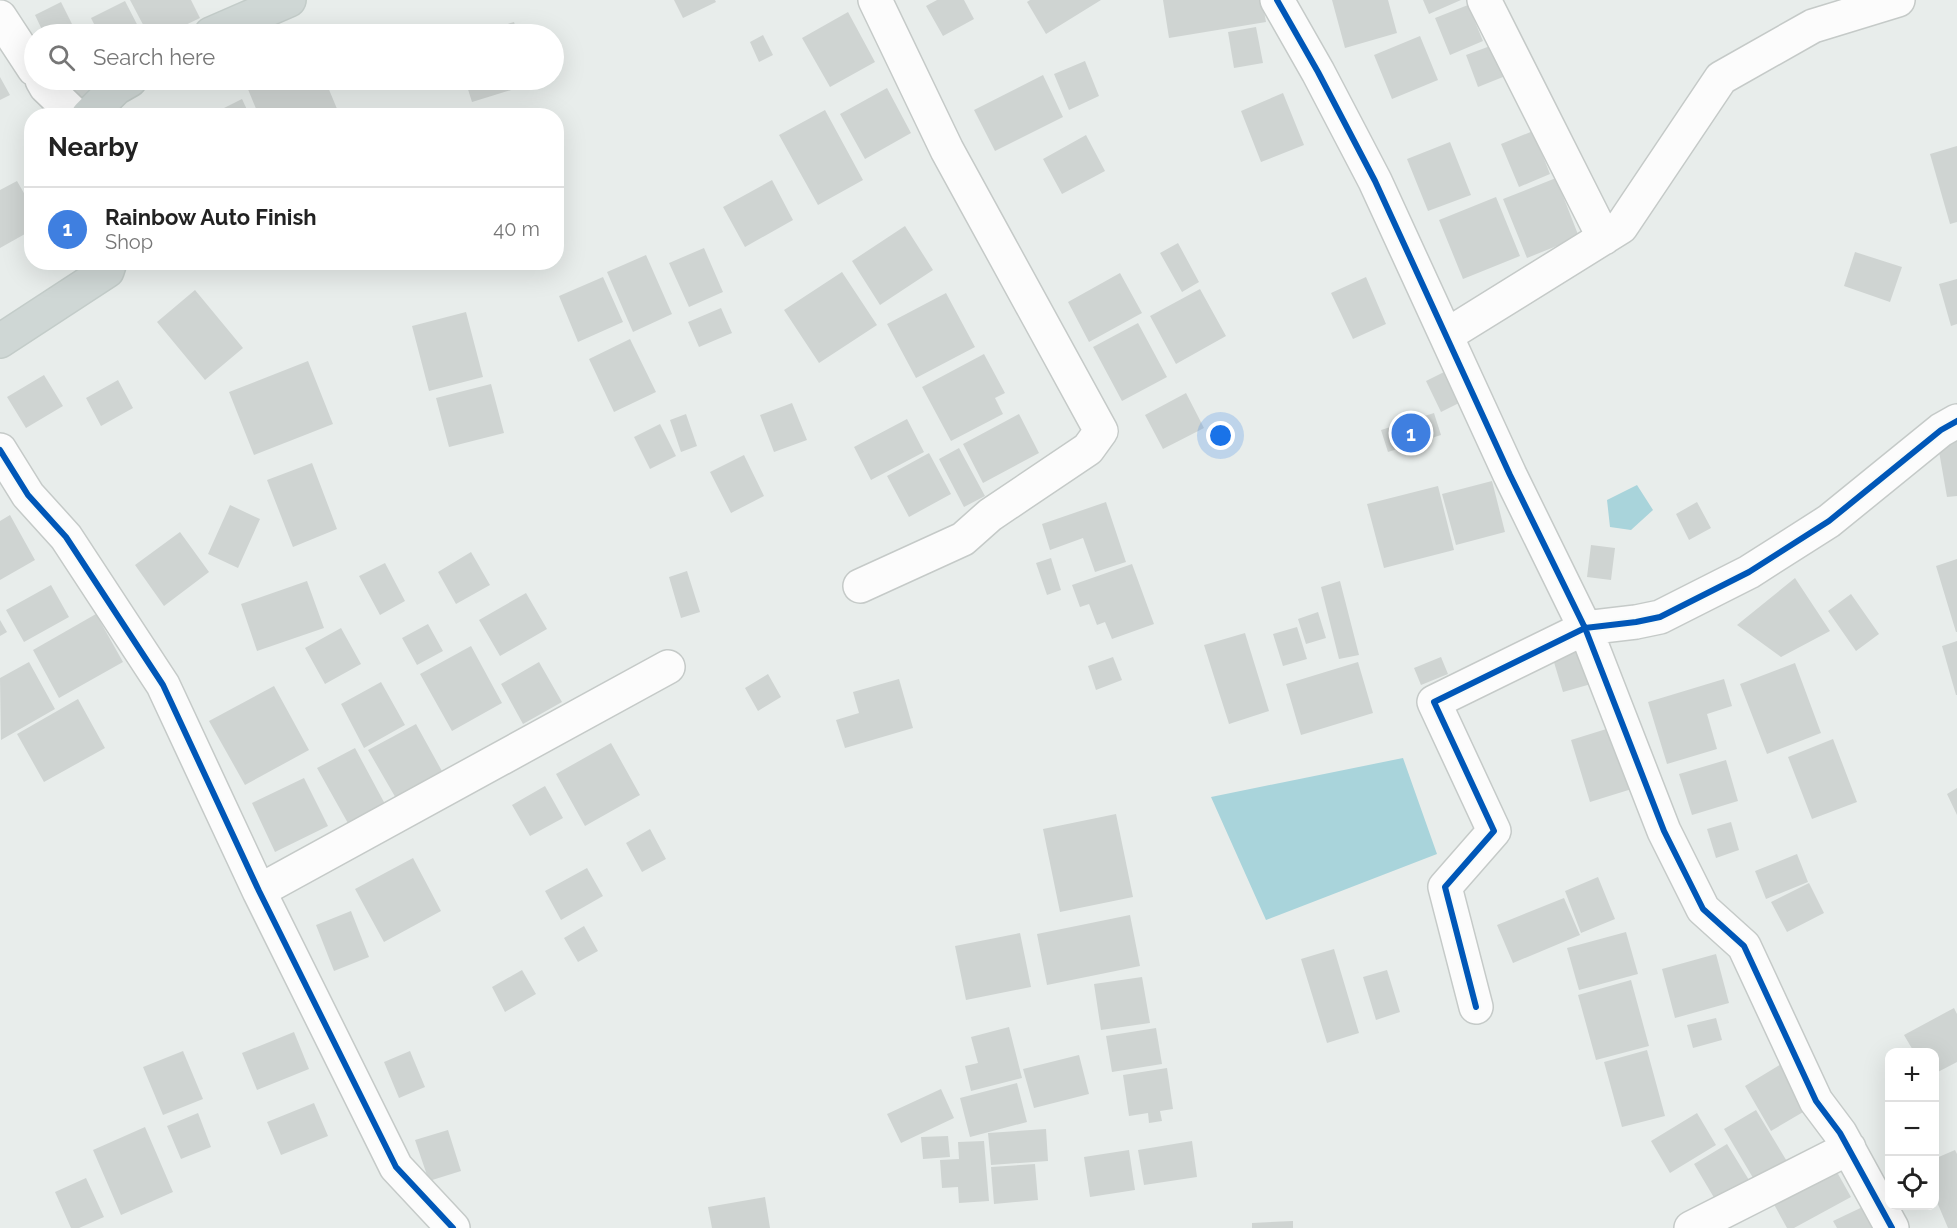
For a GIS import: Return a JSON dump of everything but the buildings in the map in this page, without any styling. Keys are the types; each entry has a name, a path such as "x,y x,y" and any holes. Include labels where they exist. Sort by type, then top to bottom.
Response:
{"main road":[{"path":"234,24 289,0"},
{"path":"96,108 114,90"},
{"path":"0,341 108,270"}],"street":[{"path":"860,586 963,538 990,514 1088,449 1101,431 947,150 875,0"},
{"path":"1277,0 1375,181 1510,475 1585,628 1664,831 1703,909 1744,946 1816,1101 1840,1132 1892,1228"},
{"path":"1484,0 1604,238"},
{"path":"1447,335 1621,227 1721,78 1813,26 1898,0"},
{"path":"0,17 24,54"},
{"path":"49,90 68,108"},
{"path":"1476,1007 1445,887 1494,831 1434,702 1585,628 1660,617 1749,572 1829,521 1941,430 1957,421"},
{"path":"0,450 28,495 66,537 163,685 259,891 396,1167 453,1228"},
{"path":"259,891 668,667"},
{"path":"1691,1228 1849,1148"}],"water":[{"path":"1637,485 1653,510 1631,530 1610,527 1607,500"},
{"path":"1403,758 1437,854 1266,920 1211,797"}],"cycle path":[{"path":"1277,0 1375,181 1510,475 1585,628 1660,617 1749,572 1829,521 1941,430 1957,421"},
{"path":"0,450 28,495 66,537 163,685 259,891 396,1167 453,1228"},
{"path":"1476,1007 1445,887 1494,831 1434,702 1585,628 1664,831 1703,909 1744,946 1816,1101 1840,1133 1892,1228"}],"place":[{"name":"Rainbow Auto Finish","path":"1411,433"}]}
